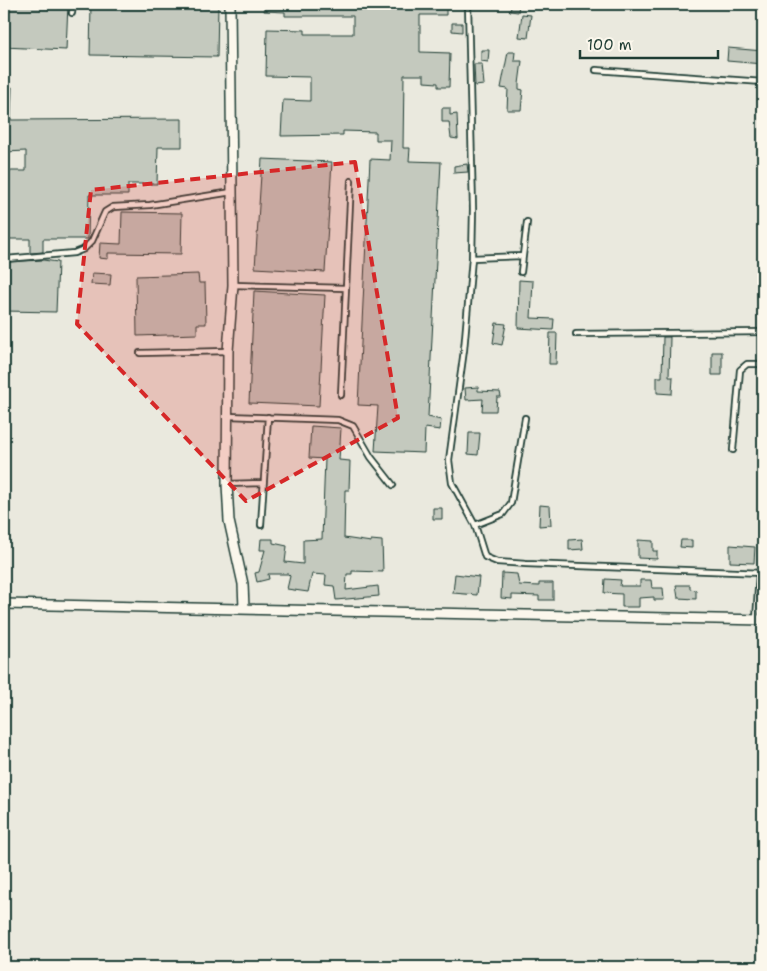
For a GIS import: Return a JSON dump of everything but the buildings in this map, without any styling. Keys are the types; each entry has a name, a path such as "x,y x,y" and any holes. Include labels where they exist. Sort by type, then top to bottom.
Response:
{"street":[{"path":"230,4 233,285 228,350 227,484 229,521 243,584 244,608"},
{"path":"4,604 760,620"}],"lane":[{"path":"72,13 73,4"},
{"path":"468,4 473,209 472,258 464,350 449,460 452,483 475,525 485,557 496,562 761,573 760,620"},
{"path":"596,70 763,82"},
{"path":"341,395 351,181"},
{"path":"6,259 74,254 84,250 92,241 105,212 113,207 150,205 232,192"},
{"path":"521,272 527,222"},
{"path":"472,258 522,256"},
{"path":"233,285 346,288"},
{"path":"576,334 763,332"},
{"path":"140,353 228,350"},
{"path":"733,450 740,370 748,364 763,364"},
{"path":"228,416 338,420 346,422 357,432 371,457 393,485"},
{"path":"261,525 268,418"},
{"path":"475,525 503,514 511,503 525,418"},
{"path":"227,484 263,483"}],"highlighted area":[{"path":"355,162 398,418 246,501 77,324 91,190"}],"shaded area":[{"path":"4,4 763,4 763,967 4,967"}]}
